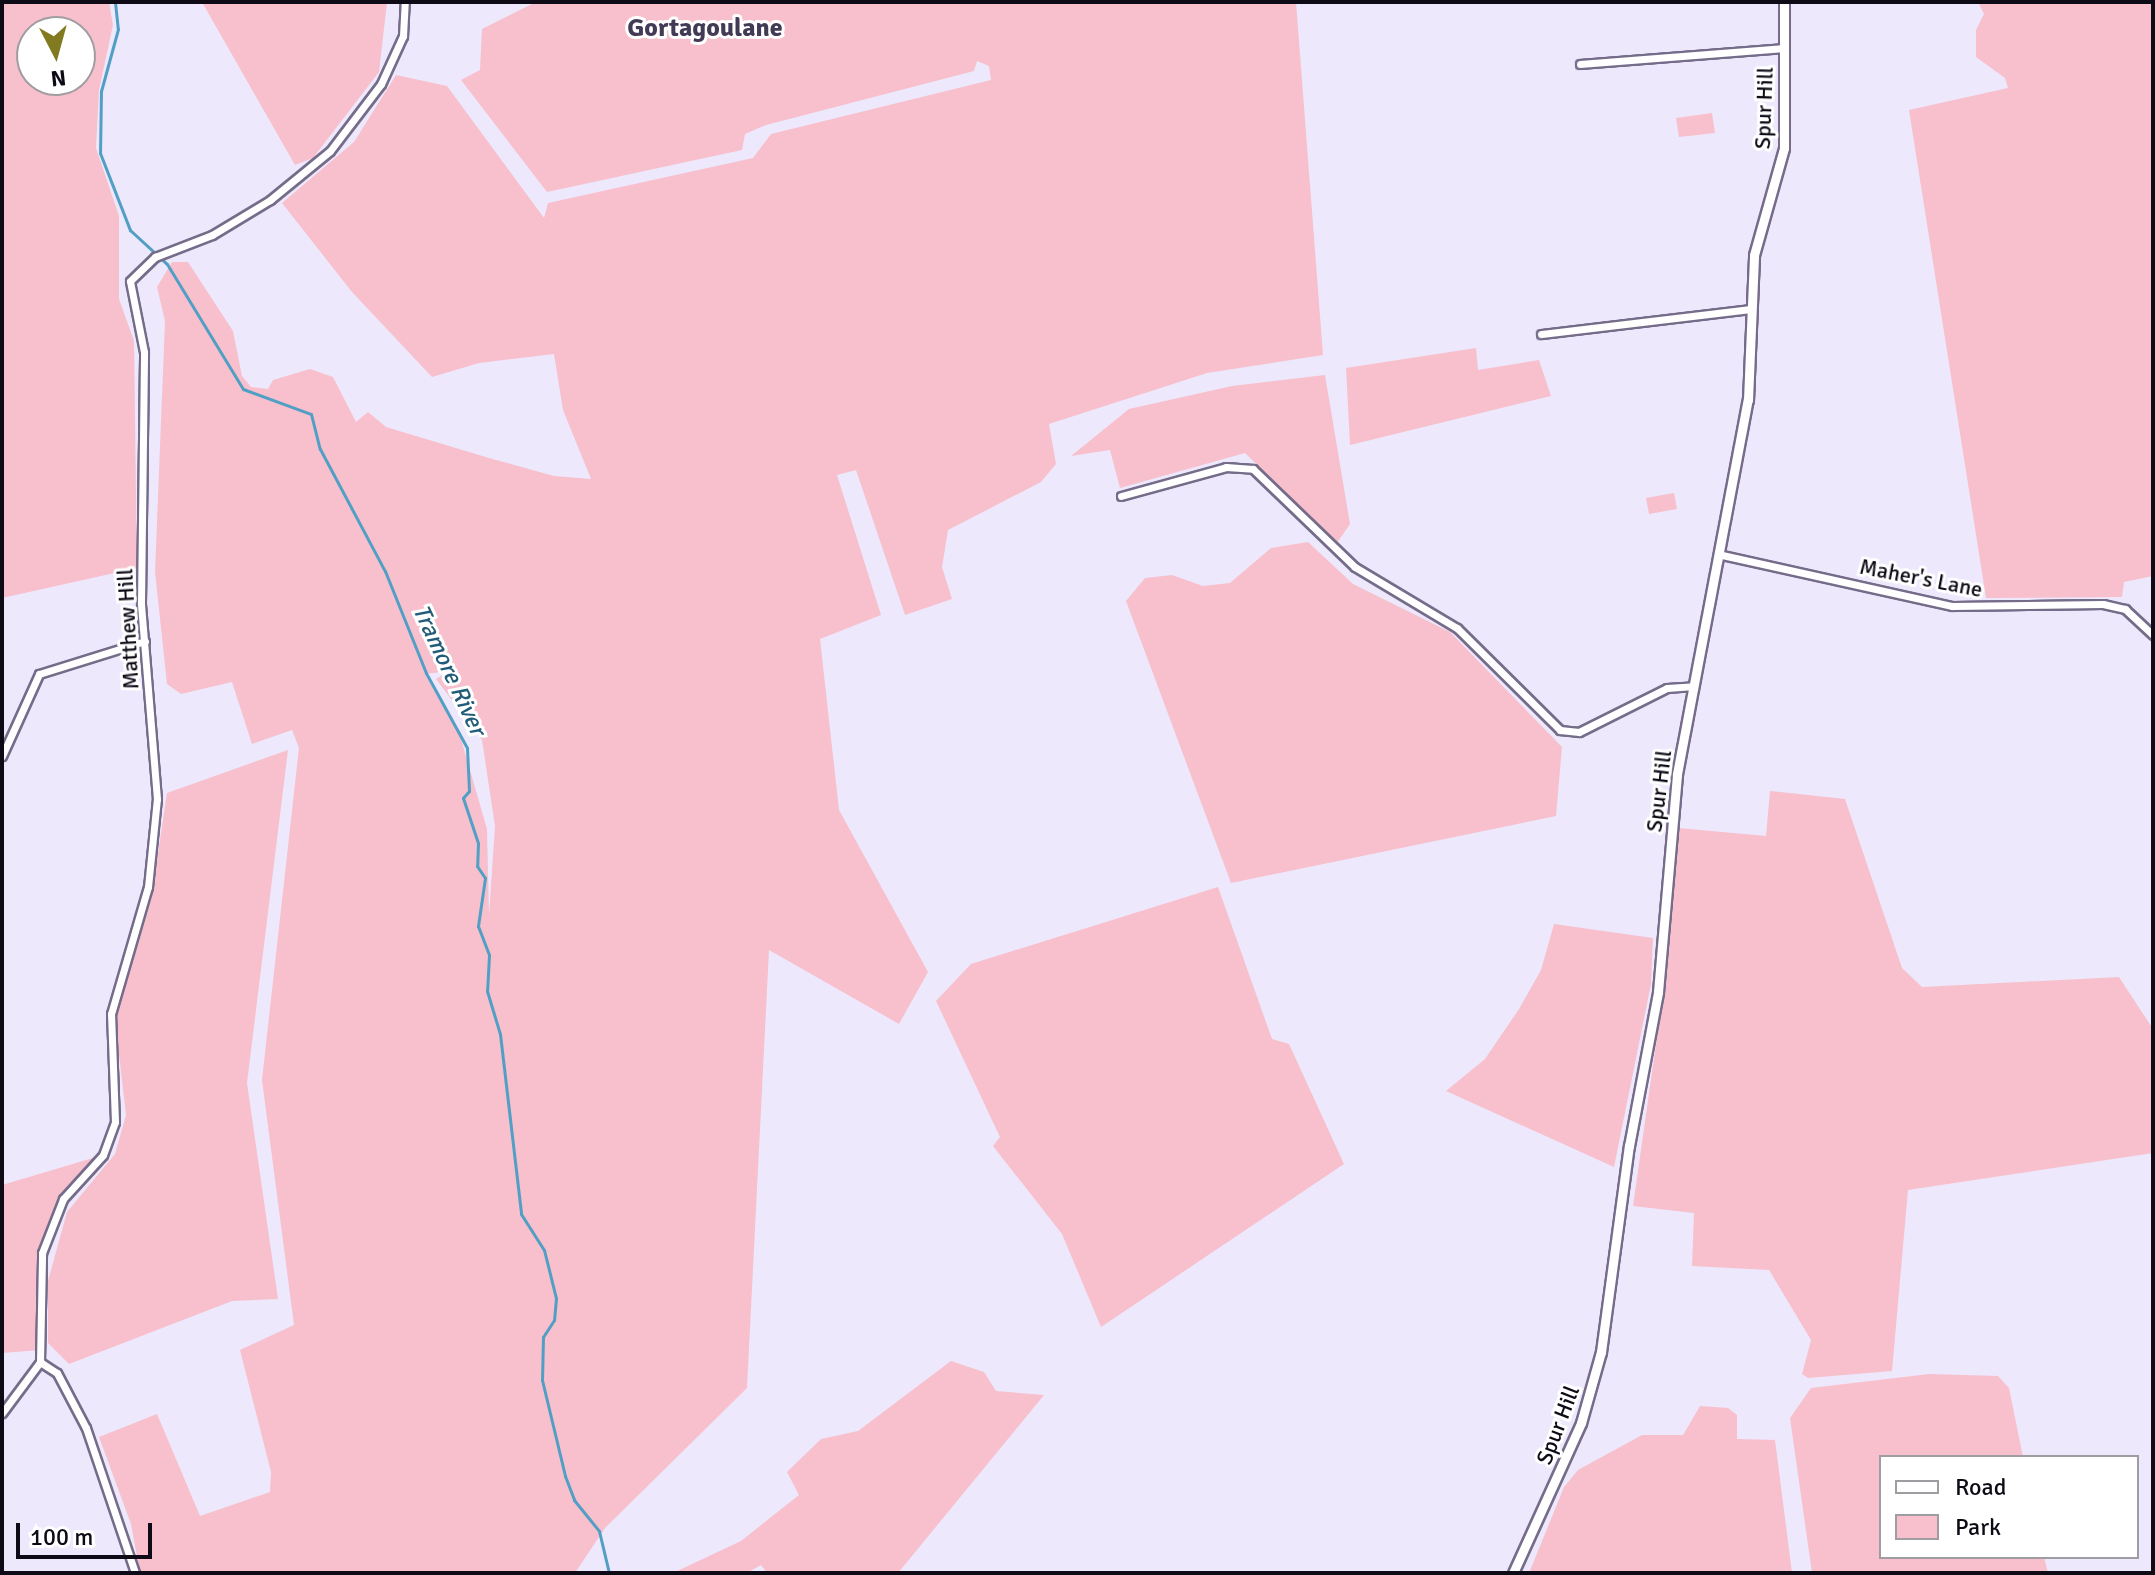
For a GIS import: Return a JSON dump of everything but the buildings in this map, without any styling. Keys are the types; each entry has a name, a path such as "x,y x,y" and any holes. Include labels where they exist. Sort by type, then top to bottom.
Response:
{"street":[{"name":"Matthew Hill","path":"40,1362 42,1253 63,1199 103,1155 115,1122 111,1014 148,887 157,799 145,641 144,352 130,281 155,257 242,218 330,151 381,84 403,36 405,2"},
{"name":"Spur Hill","path":"1513,1573 1581,1423 1601,1352 1629,1146 1658,992 1677,774 1722,555 1748,400 1754,255 1784,148 1784,2"},
{"path":"1580,64 1784,48"},
{"path":"1541,334 1752,309"},
{"path":"1121,496 1226,467 1253,469 1355,567 1457,628 1560,730 1579,732 1667,688 1694,686"},
{"name":"Maher's Lane","path":"1722,555 1952,606 2103,604 2125,609 2153,635"},
{"path":"2,756 39,674 145,641"},
{"path":"2,1413 40,1362 57,1373 86,1428 135,1573"}],"green space":[{"path":"2,2 109,2 113,25 99,90 96,148 119,216 119,299 134,341 137,568 2,598"},
{"path":"202,2 387,2 379,72 313,158 295,165"},
{"path":"536,2 1296,2 1323,355 1207,373 1049,424 1056,464 1041,482 948,530 942,567 952,599 905,615 856,470 837,475 881,615 820,639 839,810 928,972 899,1024 769,950 747,1388 605,1528 575,1573 140,1573 131,1524 99,1437 157,1414 200,1516 270,1492 271,1472 240,1350 294,1325 262,1080 299,748 292,730 252,744 232,682 181,694 167,684 155,572 165,321 157,287 172,262 188,262 233,331 242,376 251,387 268,389 273,380 310,369 333,377 356,422 368,412 386,427 489,458 554,476 591,479 563,410 554,354 479,363 432,377 352,292 282,203 354,142 396,75 447,86 544,218 548,203 753,158 771,134 991,80 989,66 977,61 974,71 766,125 745,134 742,150 547,192 461,80 480,70 482,29","holes":["449,671 436,679 482,740 495,826 489,915 487,829 459,732 425,674"]},
{"path":"1978,2 2153,2 2153,576 2124,582 2122,597 1986,598 1909,110 2008,88 2005,78 1976,57 1976,30 1984,14"},
{"path":"1712,113 1715,133 1679,137 1676,118"},
{"path":"1476,348 1478,370 1539,360 1551,396 1350,445 1346,368"},
{"path":"1325,375 1350,524 1337,543 1245,453 1120,488 1110,450 1071,456 1129,409 1232,386"},
{"path":"1674,493 1677,509 1649,514 1646,498"},
{"path":"1308,542 1353,584 1450,632 1562,747 1556,816 1231,883 1126,601 1145,578 1172,575 1203,586 1230,583 1271,548"},
{"path":"288,750 247,1083 278,1299 232,1301 69,1364 48,1343 48,1281 67,1212 115,1154 126,1115 115,1020 151,900 167,793"},
{"path":"1770,791 1845,799 1902,968 1922,987 2119,977 2153,1029 2153,1153 1908,1190 1892,1371 1808,1378 1802,1374 1811,1340 1769,1270 1692,1266 1694,1213 1633,1206 1665,981 1678,828 1766,836"},
{"path":"1218,887 1272,1039 1289,1044 1344,1164 1101,1327 1062,1234 993,1146 1000,1137 936,1001 971,964"},
{"path":"1554,924 1653,938 1651,984 1614,1167 1446,1091 1485,1059 1519,1009 1541,970"},
{"path":"103,1155 63,1199 42,1253 40,1350 2,1353 2,1185"},
{"path":"951,1361 984,1372 996,1391 1044,1395 898,1573 767,1573 761,1565 747,1573 673,1573 741,1541 799,1495 787,1472 821,1439 858,1431"},
{"path":"1929,1374 1998,1376 2009,1388 2023,1455 1879,1455 1879,1559 2044,1559 2048,1573 1812,1573 1790,1418 1811,1388"},
{"path":"1700,1406 1728,1408 1737,1415 1737,1439 1775,1440 1792,1573 1529,1573 1564,1487 1578,1470 1642,1435 1683,1435"}],"waterway":[{"name":"Tramore River","path":"115,2 118,29 101,91 100,153 130,230 167,264 243,389 311,414 320,449 385,571 426,673 467,748 469,791 463,798 478,843 477,866 485,878 478,926 489,955 487,991 500,1034 521,1214 544,1250 556,1298 554,1320 543,1337 542,1380 565,1476 574,1500 599,1531 609,1573"}],"district":[{"name":"Gortagoulane","path":"705,29"}]}
